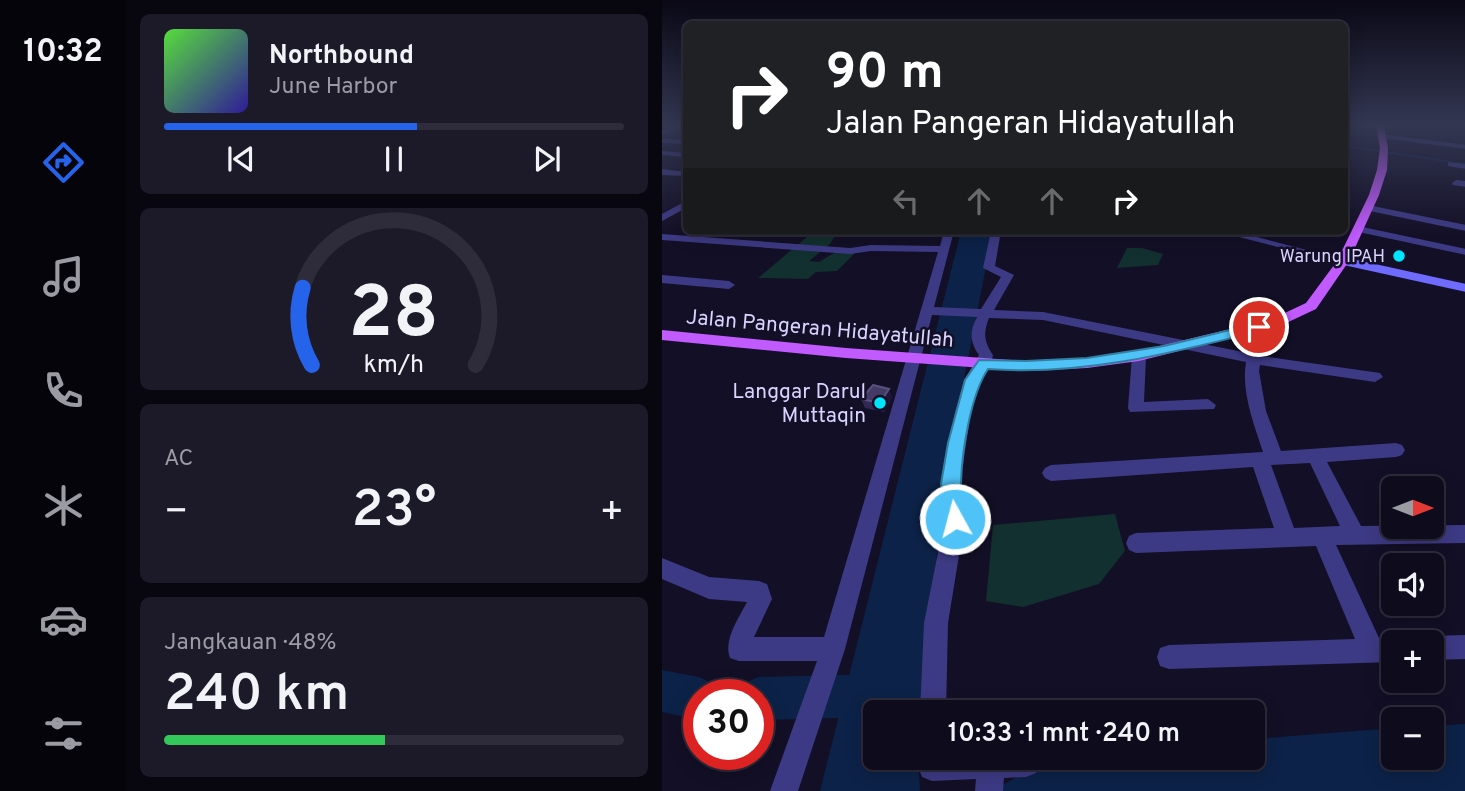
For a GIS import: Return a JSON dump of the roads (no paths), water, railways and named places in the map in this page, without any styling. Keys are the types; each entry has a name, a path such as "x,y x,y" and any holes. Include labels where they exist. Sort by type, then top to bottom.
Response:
{"main road":[{"name":"Jalan Pangeran Hidayatullah","path":"662,335 919,359 1047,365 1139,356 1188,346 1289,318 1311,306 1343,261 1368,208 1382,162"}],"street":[{"path":"1456,176 1465,167"},
{"path":"662,172 683,174"},
{"path":"1456,176 1465,175"},
{"path":"662,203 683,205"},
{"path":"662,218 683,207"},
{"path":"1368,208 1465,228"},
{"path":"1358,229 1465,252"},
{"path":"784,791 833,649 933,312 948,235"},
{"path":"933,700 936,623 956,512 952,477 966,401 977,363 986,355 979,348 977,339 983,313 1001,292 1008,275 989,268 995,235"},
{"path":"1237,235 1465,288"},
{"path":"662,237 850,251 871,248 944,249"},
{"path":"662,279 729,285"},
{"path":"933,312 1043,316 1253,359 1375,377"},
{"path":"1259,327 1252,371 1267,458 1287,537"},
{"path":"1139,356 1136,408 1208,405"},
{"path":"1050,473 1396,450"},
{"path":"1315,455 1355,536"},
{"path":"1136,543 1465,534"},
{"path":"1322,536 1381,646"},
{"path":"662,568 709,588 759,592 761,599 739,649 833,649"},
{"path":"1444,648 1465,647"},
{"path":"1169,657 1381,650"},
{"path":"944,770 990,778 1009,770"}],"water":[{"path":"960,235 992,235 949,456 924,659 922,700 863,700 863,770 919,770 920,791 820,791"},
{"path":"1465,724 1465,791 992,791 1028,770 1265,770 1265,738 1381,729 1381,770 1444,770 1444,725"}],"waterway":[{"path":"1452,162 1466,164"},
{"path":"662,691 683,696"},
{"path":"774,698 879,695"}],"place":[{"name":"Warung IPAH","path":"1399,256"},
{"name":"Langgar Darul Muttaqin","path":"880,403"}]}
